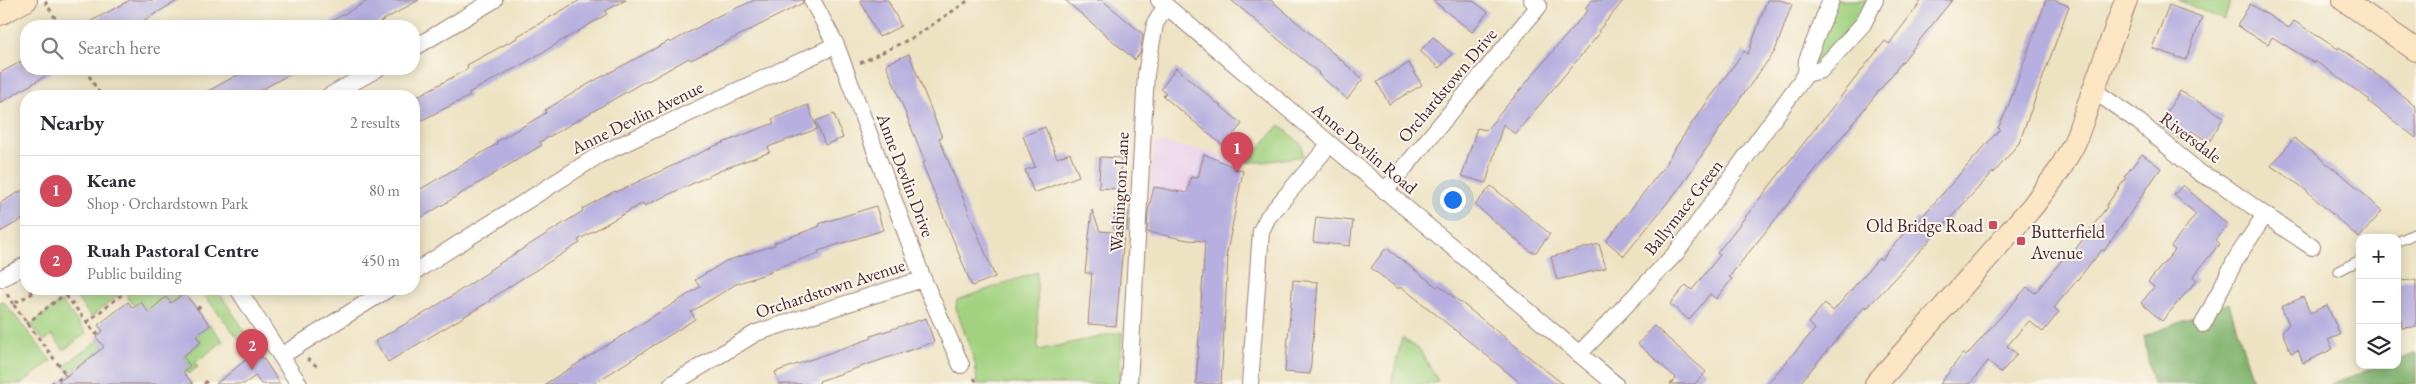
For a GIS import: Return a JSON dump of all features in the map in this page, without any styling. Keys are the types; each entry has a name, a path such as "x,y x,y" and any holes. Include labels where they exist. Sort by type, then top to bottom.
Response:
{"main road":[{"path":"0,14 26,0"},
{"path":"1876,384 2051,183 2074,144 2126,0"},
{"path":"2344,0 2416,50"}],"street":[{"path":"420,44 494,0"},
{"name":"Anne Devlin Drive","path":"812,0 836,45 924,278 961,365"},
{"name":"Ballymace Green","path":"1579,354 1676,253 1806,74 1807,60 1831,0"},
{"name":"Ballymace Green","path":"1806,74 1821,70 1863,24 1875,0"},
{"name":"Orchardstown Drive","path":"1385,191 1539,2"},
{"name":"Anne Devlin Road","path":"1163,3 1615,384"},
{"name":"Washington Lane","path":"1129,384 1146,74 1156,24 1163,3"},
{"name":"Anne Devlin Avenue","path":"420,268 599,155 836,45"},
{"path":"340,90 366,75"},
{"name":"Riversdale","path":"2092,90 2139,122 2201,174 2220,182 2312,247"},
{"path":"1250,384 1261,231 1268,217 1330,144"},
{"path":"2204,324 2236,257 2265,215"},
{"path":"2,285 20,270"},
{"name":"Orchardstown Avenue","path":"672,384 756,333 924,278"},
{"path":"242,295 299,384"},
{"path":"281,356 378,295"}],"lane":[{"path":"2401,240 2416,233"},
{"path":"2338,271 2356,262"}],"path":[{"path":"44,0 56,20"},
{"path":"859,64 914,37 969,0"},
{"path":"89,75 97,90"},
{"path":"2,285 26,324 66,375 51,384"},
{"path":"13,304 29,295"},
{"path":"26,324 64,295"},
{"path":"66,295 96,334 101,331"},
{"path":"87,322 121,295"},
{"path":"197,309 202,305"},
{"path":"974,378 978,384"},
{"path":"204,384 208,380"}],"shaded area":[{"path":"1154,141 1243,159 1229,246 1150,235 1148,221"}],"green space":[{"path":"1832,0 1875,0 1805,80"},
{"path":"2178,0 2231,0 2224,20"},
{"path":"1280,125 1302,145 1303,156 1263,162 1246,162"},
{"path":"1037,272 1038,350 1122,332 1119,384 977,384 975,363 956,308 957,300"},
{"path":"74,295 118,295 91,317"},
{"path":"126,295 181,295 171,303 166,298 148,312 141,302 135,307"},
{"path":"204,295 221,295 249,338 242,343"},
{"path":"3,301 51,361 21,384 0,384 0,302"},
{"path":"61,301 86,333 64,350 52,335 44,341 31,325"},
{"path":"2229,303 2254,384 2152,384 2144,336"},
{"path":"210,325 223,341 195,363 198,367 188,374 185,370 190,365 183,356 201,342 196,336"},
{"path":"1402,338 1420,350 1438,381 1432,384 1391,384"},
{"path":"98,340 104,347 70,373 64,366"},
{"path":"2416,353 2416,384 2330,384 2371,369 2401,369 2401,359"}],"building":[{"path":"130,0 179,0 144,20 93,20"},
{"path":"369,0 419,0 384,20 334,20"},
{"path":"580,0 626,0 605,11 607,14 521,65 468,93 470,96 420,121 420,95 468,69 467,65"},
{"path":"755,0 802,0 803,3 691,60 689,58 647,80 540,142 542,145 420,218 420,189 497,144 496,142 546,113 545,110 592,82 669,41 670,43 718,16"},
{"path":"860,0 888,0 901,26 879,37"},
{"path":"1065,0 1102,0 1143,34 1140,53 1135,60"},
{"path":"1231,0 1271,0 1363,79 1347,99 1319,73"},
{"path":"1432,0 1472,0 1488,12 1472,32"},
{"path":"1592,0 1624,0 1598,31 1600,33 1515,134 1503,124 1486,183 1462,176 1477,128 1486,130 1588,10 1585,8"},
{"path":"1767,0 1780,0 1792,4 1775,51 1681,186 1624,256 1606,241 1667,163 1692,123 1744,51 1748,54"},
{"path":"1922,0 1952,0 1729,277 1732,279 1716,299 1710,294 1689,320 1670,304 1686,285 1692,290 1720,255 1717,253 1791,159 1885,41 1889,44"},
{"path":"2046,0 2053,0 2069,6 2019,143 1994,173 1867,308 1865,306 1799,384 1767,384 1815,329 1808,323 1825,303 1833,311 1879,258 1881,260 1917,218 1919,220 2000,129 1998,128 2007,110"},
{"path":"2250,4 2289,28 2294,21 2338,49 2339,47 2371,70 2416,107 2416,138 2369,102 2370,100 2315,61 2314,63 2272,37 2268,44 2237,26"},
{"path":"2169,5 2202,17 2186,60 2152,48"},
{"path":"1433,37 1452,54 1439,68 1420,51"},
{"path":"909,54 942,137 939,138 995,277 972,286 922,163 925,162 886,64"},
{"path":"20,62 20,75 47,75 0,103 0,73"},
{"path":"1409,63 1422,85 1389,104 1377,82"},
{"path":"1176,68 1242,124 1233,135 1252,151 1242,161 1163,96 1166,93 1161,89"},
{"path":"237,75 288,75 261,90 210,90"},
{"path":"2180,91 2224,117 2209,142 2192,131 2185,143 2159,125"},
{"path":"808,105 817,129 768,147 770,152 726,168 644,206 643,203 578,240 580,243 518,281 490,301 388,362 375,341 430,310 489,270 583,211 582,209 615,191 715,146 774,123 772,119"},
{"path":"834,114 843,138 825,145 816,121"},
{"path":"1045,127 1057,158 1070,153 1079,176 1034,193 1025,170 1035,167 1023,136"},
{"path":"2294,138 2351,182 2382,211 2362,234 2356,235 2302,187 2271,166"},
{"path":"1204,154 1243,171 1226,257 1228,257 1221,384 1196,384 1205,241 1188,240 1147,232 1148,212 1154,187 1187,193 1191,177 1198,178"},
{"path":"2142,154 2161,168 2104,251 2102,250 2054,308 2059,312 2043,332 2029,321 2007,346 2017,354 2001,373 1988,361 1970,384 1940,384 1963,353 1966,356 2027,287 2035,293 2071,249 2074,251 2107,207 2126,178 2124,177"},
{"path":"1100,157 1121,158 1120,189 1099,188"},
{"path":"2183,185 2228,225 2215,240 2219,244 2193,277 2197,280 2162,321 2141,303 2154,287 2148,282 2175,250 2171,247 2196,214 2174,195"},
{"path":"1491,186 1550,234 1536,252 1531,252 1475,205"},
{"path":"20,191 20,220 0,232 0,203"},
{"path":"876,206 883,230 818,251 819,253 736,284 691,312 695,319 593,384 545,384 700,287 695,280 726,261 775,245 774,243 820,226 819,224"},
{"path":"1115,209 1128,211 1127,231 1114,229"},
{"path":"1092,210 1100,231 1124,233 1116,326 1088,324 1092,273 1085,273"},
{"path":"1316,217 1353,221 1350,246 1313,242"},
{"path":"1599,244 1606,268 1557,280 1551,257"},
{"path":"1386,248 1437,287 1439,285 1563,384 1522,384 1403,288 1397,288 1371,268"},
{"path":"1293,280 1318,282 1310,374 1285,372"},
{"path":"2416,280 2416,327 2402,328 2401,281"},
{"path":"181,295 186,295 210,325 196,336 201,342 183,356 190,366 183,372 193,384 56,384 104,347 96,337 103,331 98,325 128,302 133,308 141,302 148,312 166,297 171,303"},
{"path":"2303,297 2310,313 2327,305 2340,335 2328,340 2333,349 2303,363 2298,350 2291,353 2282,332 2289,324 2281,307"},
{"path":"926,318 934,342 819,381 820,384 780,384 775,372 872,338 871,336"},
{"path":"1654,326 1706,372 1695,384 1670,384 1676,378 1638,344"},
{"path":"258,350 280,384 261,384 255,376 244,384 216,384"}],"place":[{"name":"Keane","path":"1237,173"},
{"name":"Old Bridge Road","path":"1993,225"},
{"name":"Butterfield Avenue","path":"2021,241"},
{"name":"Ruah Pastoral Centre","path":"252,370"}]}
